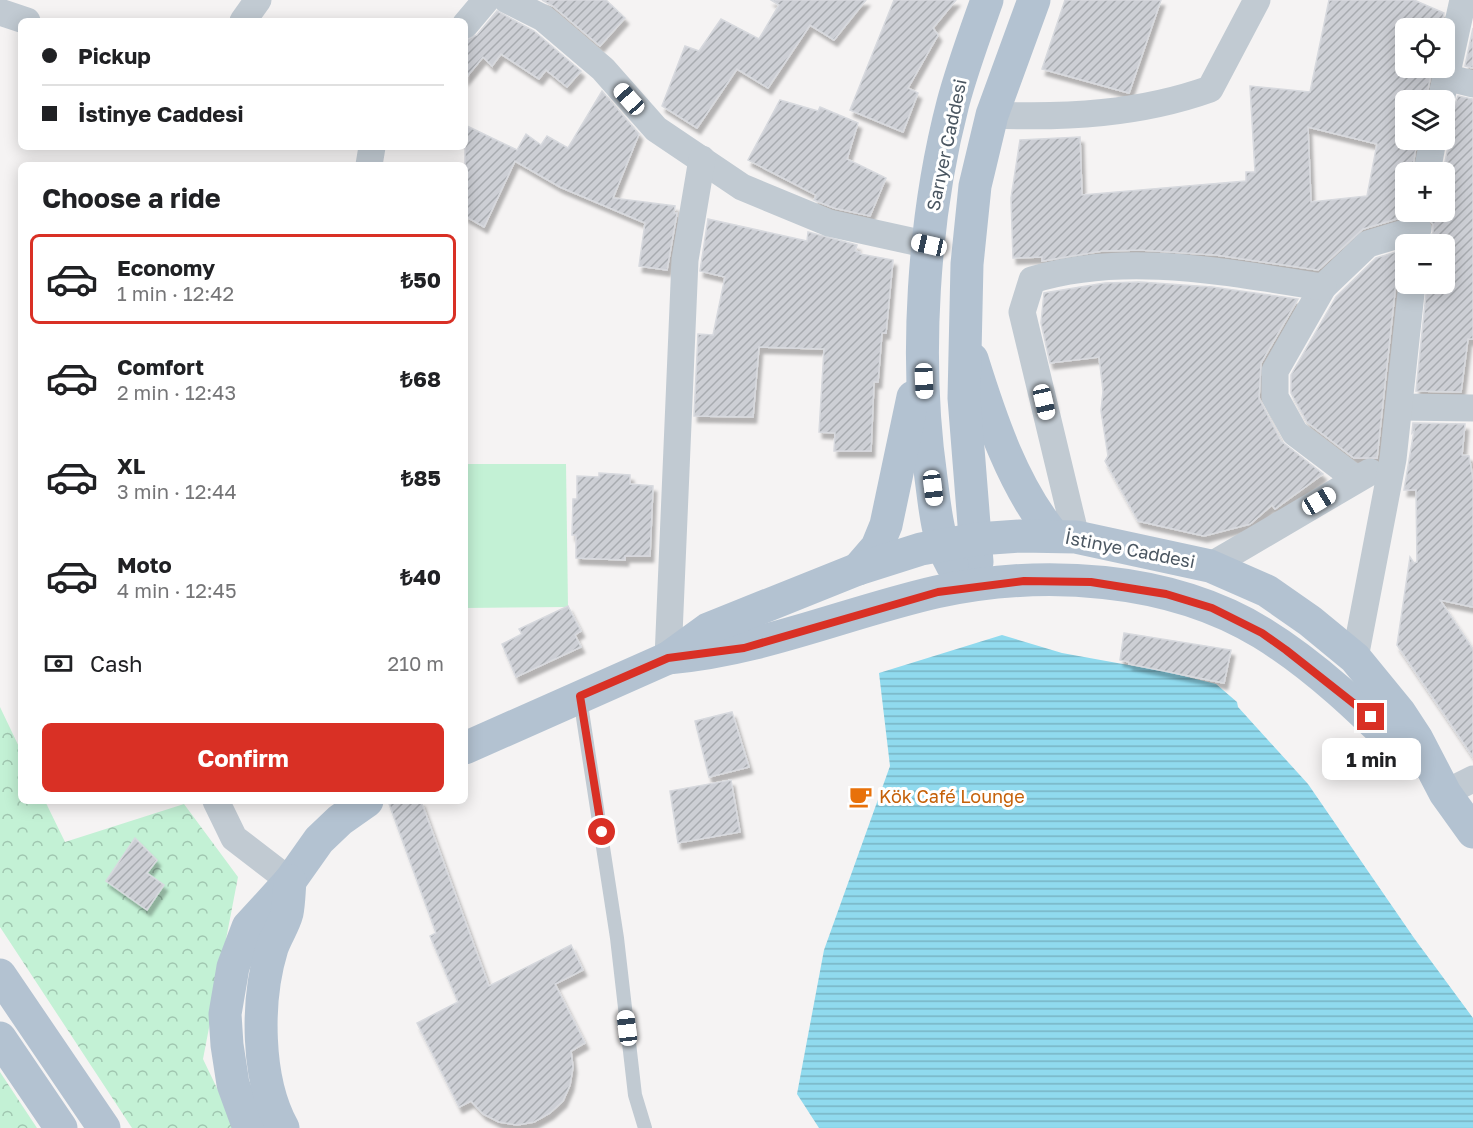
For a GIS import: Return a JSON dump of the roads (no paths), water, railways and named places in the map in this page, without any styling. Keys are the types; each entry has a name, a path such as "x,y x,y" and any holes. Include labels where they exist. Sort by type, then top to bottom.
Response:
{"main road":[{"name":"Sarıyer Caddesi","path":"971,587 953,567 943,544 936,516 927,452 923,348 934,195 953,103 987,0"},
{"name":"Sarıyer Caddesi","path":"971,587 979,554 966,419 963,331 975,186 992,115 1034,0"},
{"path":"963,331 1008,457 1026,497 1065,537"},
{"path":"858,569 877,547 886,525 923,348"},
{"name":"İstinye Caddesi","path":"468,747 668,658 708,629 858,569 943,544 977,539 1065,537 1210,566 1267,591 1355,658 1418,740 1459,786 1473,832"},
{"name":"İstinye Caddesi","path":"668,658 744,648 913,598 971,587 1024,581 1091,582 1166,594 1212,608 1262,633 1459,786"},
{"path":"249,1128 233,1084 225,1014 232,976 248,927 290,881 319,840 340,819 363,804"},
{"path":"283,1128 270,1089 262,1051 261,1022 263,987 273,947 287,913 290,881"},
{"path":"0,975 104,1128"},
{"path":"0,1038 61,1128"}],"street":[{"path":"245,18 258,0"},
{"path":"468,22 486,0"},
{"path":"507,0 543,18 603,69 656,129 742,187 830,223 929,245"},
{"path":"992,115 1053,118 1169,103 1209,89 1257,0"},
{"path":"1463,0 1443,89 1473,84"},
{"path":"0,12 18,18"},
{"path":"668,658 685,260 702,159"},
{"path":"1356,479 1295,433 1275,397 1275,371 1323,287 1368,244 1418,228"},
{"path":"1065,537 1022,312 1032,280 1050,274 1127,265 1215,271 1323,287"},
{"path":"1355,658 1393,459 1411,294"},
{"path":"1399,407 1473,408"},
{"path":"1210,566 1393,459"},
{"path":"217,804 234,838 290,881"}],"lane":[{"path":"580,696 617,938 635,1095 645,1128"}],"water":[{"path":"1002,635 1062,653 1167,672 1216,684 1237,702 1238,707 1308,784 1414,938 1473,1018 1473,1128 819,1128 797,1094 824,950 890,766 879,673"}],"place":[{"name":"Kök Café Lounge","path":"861,797"}]}
